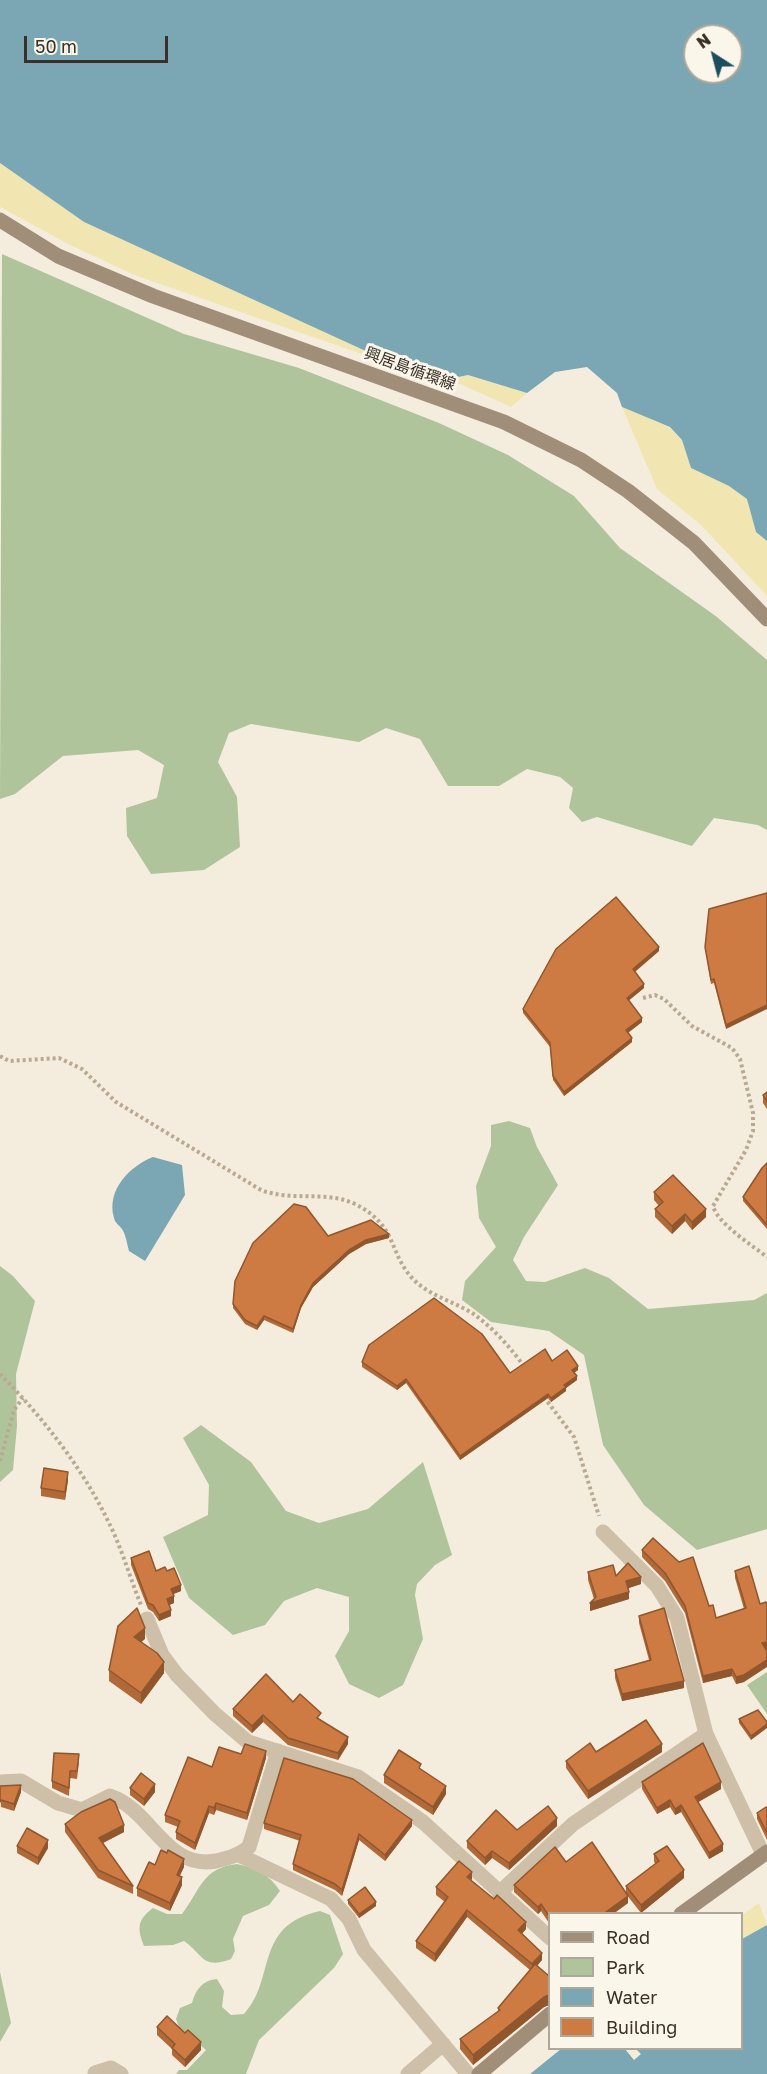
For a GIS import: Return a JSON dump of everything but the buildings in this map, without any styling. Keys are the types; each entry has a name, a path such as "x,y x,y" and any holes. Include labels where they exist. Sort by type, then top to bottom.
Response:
{"main road":[{"name":"興居島循環線","path":"0,220 58,256 153,297 504,422 553,445 581,460 665,519 694,543 767,619"},
{"path":"684,1912 765,1853"},
{"path":"479,2074 548,2015"}],"street":[{"path":"603,1532 657,1586 677,1618 706,1734 765,1853"},
{"path":"147,1619 162,1655 215,1714 248,1742 358,1777 423,1822 548,1937"},
{"path":"499,1893 573,1824 706,1734"},
{"path":"0,1782 21,1780 58,1803 82,1810 110,1796 121,1800 144,1818 165,1844 182,1857 198,1862 239,1855 249,1847 278,1751"},
{"path":"239,1855 331,1899 349,1919 364,1950 468,2074"},
{"path":"408,2074 443,2044"},
{"path":"95,2073 111,2068 121,2074"}],"path":[{"path":"643,998 655,995 664,999 692,1026 732,1048 740,1059 753,1113 753,1131 746,1150 713,1206 714,1212 767,1257"},
{"path":"0,1056 9,1061 59,1058 82,1069 116,1102 261,1190 275,1195 335,1197 356,1204 389,1232 405,1270 417,1283 475,1315 520,1360 530,1377"},
{"path":"0,1374 23,1398 72,1460 109,1523 147,1619"},
{"path":"542,1394 574,1437 586,1468 603,1532"},
{"path":"0,1461 14,1410 23,1398"}],"green space":[{"path":"2,254 184,334 299,368 439,423 508,455 574,496 620,548 717,617 767,660 767,830 758,825 714,818 692,846 597,817 582,822 569,808 573,788 560,777 527,769 499,786 448,786 420,739 386,728 359,742 251,724 229,733 218,762 237,797 240,847 204,870 151,874 127,836 126,808 157,798 164,765 138,750 63,756 15,794 0,799"},
{"path":"509,1121 530,1128 537,1147 558,1185 524,1237 513,1260 526,1281 545,1282 585,1268 609,1278 648,1309 754,1300 767,1293 767,1529 697,1550 644,1505 603,1445 584,1355 549,1331 491,1322 462,1300 465,1281 496,1247 479,1218 476,1186 491,1146 491,1125"},
{"path":"0,1266 13,1276 35,1301 16,1374 17,1426 13,1470 0,1482"},
{"path":"201,1425 251,1462 286,1511 319,1523 368,1509 423,1462 452,1555 435,1565 417,1584 415,1595 423,1639 403,1685 379,1698 349,1684 335,1656 349,1631 349,1597 317,1588 284,1601 265,1625 233,1635 189,1598 163,1537 208,1515 209,1485 183,1438"},
{"path":"767,1672 767,1714 747,1685"},
{"path":"237,1864 262,1873 280,1891 269,1905 243,1916 233,1939 235,1951 231,1959 208,1962 184,1941 173,1945 144,1946 140,1925 148,1912 153,1908 167,1914 182,1914 209,1875 225,1866"},
{"path":"320,1911 330,1915 343,1954 334,1968 259,2040 246,2074 176,2074 179,2070 187,2070 206,2050 179,2027 176,2019 180,2008 192,2003 195,1994 204,1984 217,1979 224,1991 222,2007 231,2015 244,2014 254,2000 269,1955 284,1928 299,1918"},
{"path":"0,1972 11,2023 0,2042"}],"sand":[{"path":"0,163 84,222 405,369 137,276 70,245 0,207"},
{"path":"468,375 527,393 511,407 449,379"},
{"path":"622,407 669,427 682,440 691,468 729,486 748,499 756,532 767,541 767,596 702,526 657,489"},
{"path":"759,1903 767,1925 743,1938 743,1914"}],"water":[{"path":"0,0 767,0 767,541 756,532 747,499 729,486 691,468 682,440 670,427 622,407 617,393 587,367 555,372 527,393 468,375 449,379 405,369 84,222 0,163"},
{"path":"153,1157 182,1165 185,1195 145,1261 129,1251 112,1208 113,1198 122,1180 136,1166"},
{"path":"767,1925 767,2074 530,2074 560,2050 626,2050 634,2060 641,2054 637,2050 743,2050 743,1938"}]}
